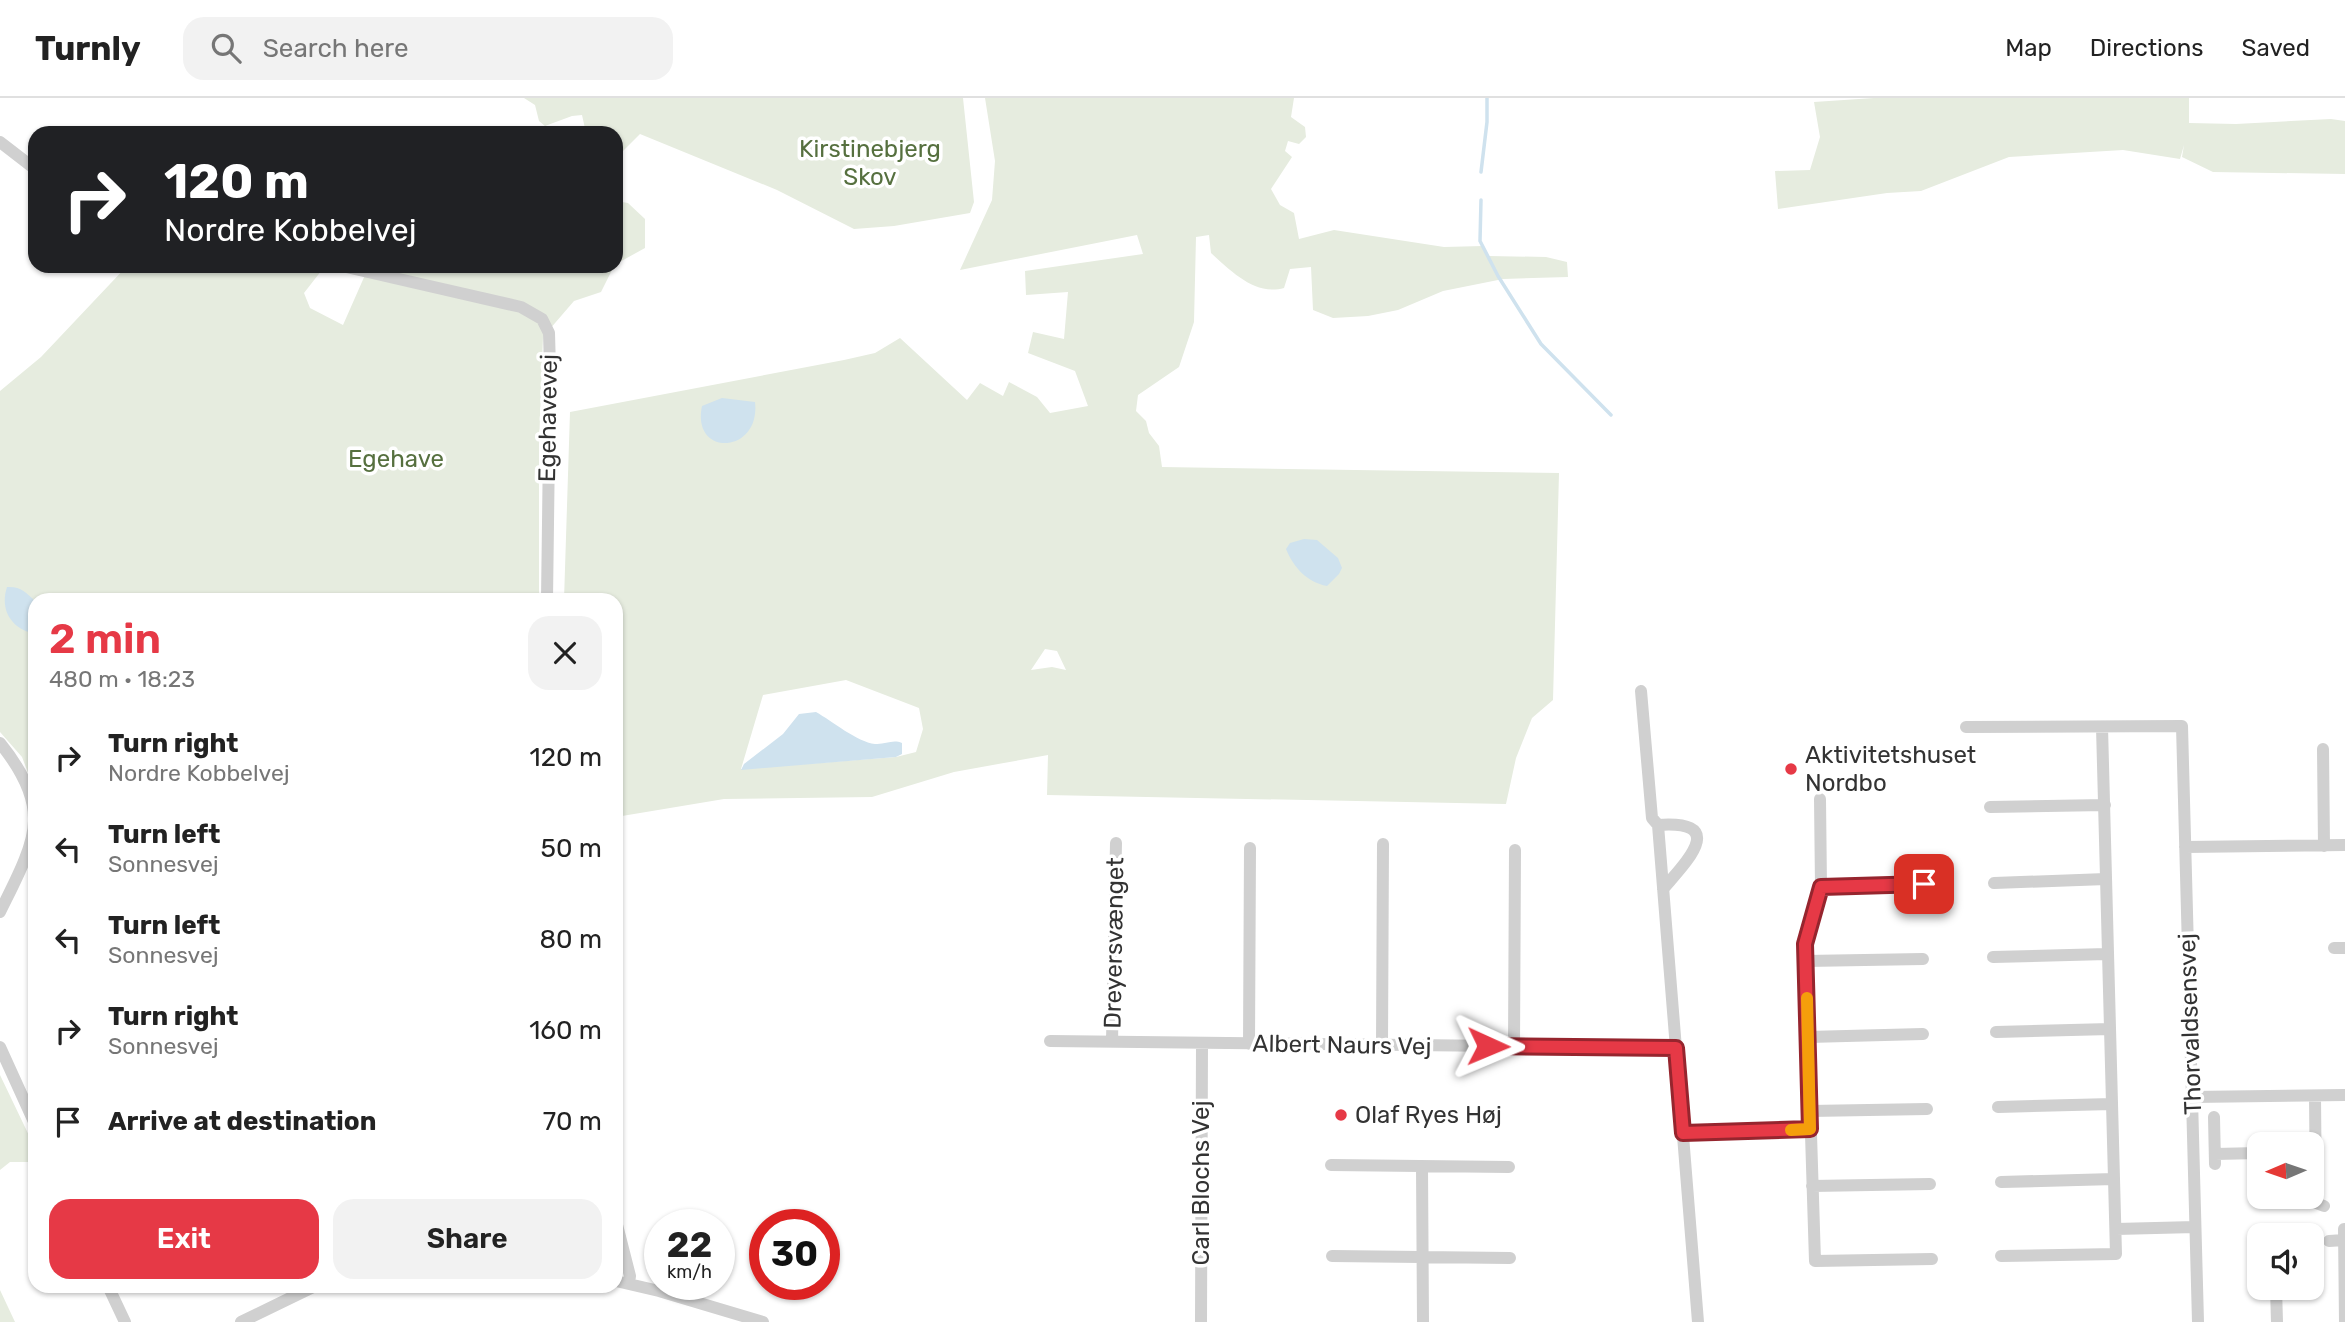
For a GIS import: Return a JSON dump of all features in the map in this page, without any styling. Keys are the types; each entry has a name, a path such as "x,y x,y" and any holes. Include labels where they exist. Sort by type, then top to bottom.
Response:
{"street":[{"path":"0,142 28,164"},
{"name":"Egehavevej","path":"373,273 521,307 542,319 549,333 550,369 547,593"},
{"path":"1641,691 1652,818 1658,825 1699,1322"},
{"name":"Thorvaldsensvej","path":"2102,727 2182,726 2197,1322"},
{"path":"1965,727 2102,727 2116,1254 2009,1252"},
{"path":"0,743 28,791"},
{"path":"2323,749 2324,846"},
{"path":"1820,799 1821,887 1805,944 1815,1261 1932,1259"},
{"path":"1990,807 2105,805"},
{"path":"1658,825 1686,825 1695,831 1697,842 1695,850 1663,890"},
{"name":"Dreyersvænget","path":"1112,1042 1116,843"},
{"path":"1382,1045 1383,844"},
{"path":"2185,847 2345,845"},
{"path":"1249,1044 1250,848"},
{"path":"0,912 28,849"},
{"path":"1514,1046 1515,850"},
{"path":"1908,871 1909,885"},
{"path":"1994,883 2106,879"},
{"path":"1821,887 1924,884"},
{"path":"1993,957 2107,954"},
{"path":"1806,961 1923,959"},
{"path":"1996,1032 2110,1030"},
{"path":"1808,1037 1923,1034"},
{"name":"Albert Naurs Vej","path":"1050,1041 1676,1048"},
{"name":"Carl Blochs Vej","path":"1201,1322 1202,1043"},
{"path":"0,1047 28,1109"},
{"path":"2314,1132 2315,1096"},
{"path":"2192,1097 2345,1096"},
{"path":"1998,1107 2112,1104"},
{"path":"1810,1111 1927,1109"},
{"path":"2214,1117 2215,1159 2247,1155"},
{"path":"1683,1133 1810,1129"},
{"path":"1331,1165 1509,1167"},
{"path":"1422,1167 1423,1322"},
{"path":"2001,1182 2114,1179"},
{"path":"1812,1186 1930,1184"},
{"path":"2116,1229 2195,1227"},
{"path":"2329,1241 2344,1235 2345,1322"},
{"path":"623,1248 630,1276 623,1282"},
{"path":"1332,1256 1510,1258"},
{"path":"623,1282 763,1322"},
{"path":"111,1293 125,1322"},
{"path":"241,1322 301,1293"},
{"path":"2276,1300 2277,1322"}],"green space":[{"name":"Kirstinebjerg Skov","path":"524,98 963,98 974,202 970,213 894,226 854,229 777,190 640,134 623,151 623,126 584,126 582,115 545,126 539,121 535,105"},
{"path":"985,98 1294,98 1291,117 1305,127 1306,137 1299,144 1288,141 1285,151 1292,157 1271,189 1280,205 1294,213 1299,239 1334,230 1444,247 1483,246 1489,256 1546,257 1567,262 1568,277 1503,279 1443,291 1398,310 1368,316 1333,318 1313,310 1311,267 1290,269 1284,288 1263,288 1244,280 1211,253 1209,235 1196,237 1194,322 1179,367 1138,395 1136,411 1146,421 1149,433 1159,446 1162,467 1559,473 1553,700 1532,718 1516,758 1506,804 1047,795 1048,755 954,772 872,797 724,799 623,816 623,593 564,593 570,412 844,360 875,353 900,338 967,400 980,383 1003,396 1009,382 1037,397 1050,413 1088,406 1075,371 1028,353 1033,332 1064,339 1068,292 1026,295 1025,271 1143,254 1137,235 960,270 992,200 995,161","holes":["1045,649 1057,651 1066,670 1052,667 1031,670","846,680 919,708 923,729 916,752 896,757 741,769 763,695"]},
{"path":"1874,98 2189,98 2189,123 2236,124 2331,119 2345,121 2345,174 2213,172 2182,157 2184,145 2180,159 2123,150 2009,157 1921,191 1887,193 1778,209 1775,171 1810,170 1820,137 1814,102"},
{"path":"623,202 628,203 645,219 645,248 623,260"},
{"name":"Egehave","path":"120,273 320,273 304,293 310,308 343,325 366,273 610,273 601,292 574,301 543,337 539,445 539,593 28,593 28,773 22,757 0,732 0,391 41,357"},
{"path":"0,1075 28,1133 28,1162 10,1162 0,1170"},
{"path":"0,1290 15,1322 0,1322"}],"water":[{"path":"722,398 755,402 754,419 748,432 738,440 727,443 706,435 701,423 702,406"},
{"path":"1304,539 1317,540 1338,558 1342,568 1327,586 1307,578 1289,556 1286,549 1290,543"},
{"path":"7,587 22,590 28,595 28,632 8,615 5,595"},
{"path":"816,712 868,742 902,743 902,754 896,757 741,770 744,764 783,734 799,714"}],"waterway":[{"path":"1481,172 1487,98"},
{"path":"1481,200 1480,241 1498,276 1541,344 1611,415"}],"slow traffic":[{"path":"1791,1130 1810,1129 1807,998"}],"place":[{"name":"Aktivitetshuset Nordbo","path":"1791,769"},
{"name":"Olaf Ryes Høj","path":"1341,1115"}],"route":[{"path":"1488,1046 1676,1048 1683,1133 1810,1129 1805,944 1821,887 1924,884"}]}
